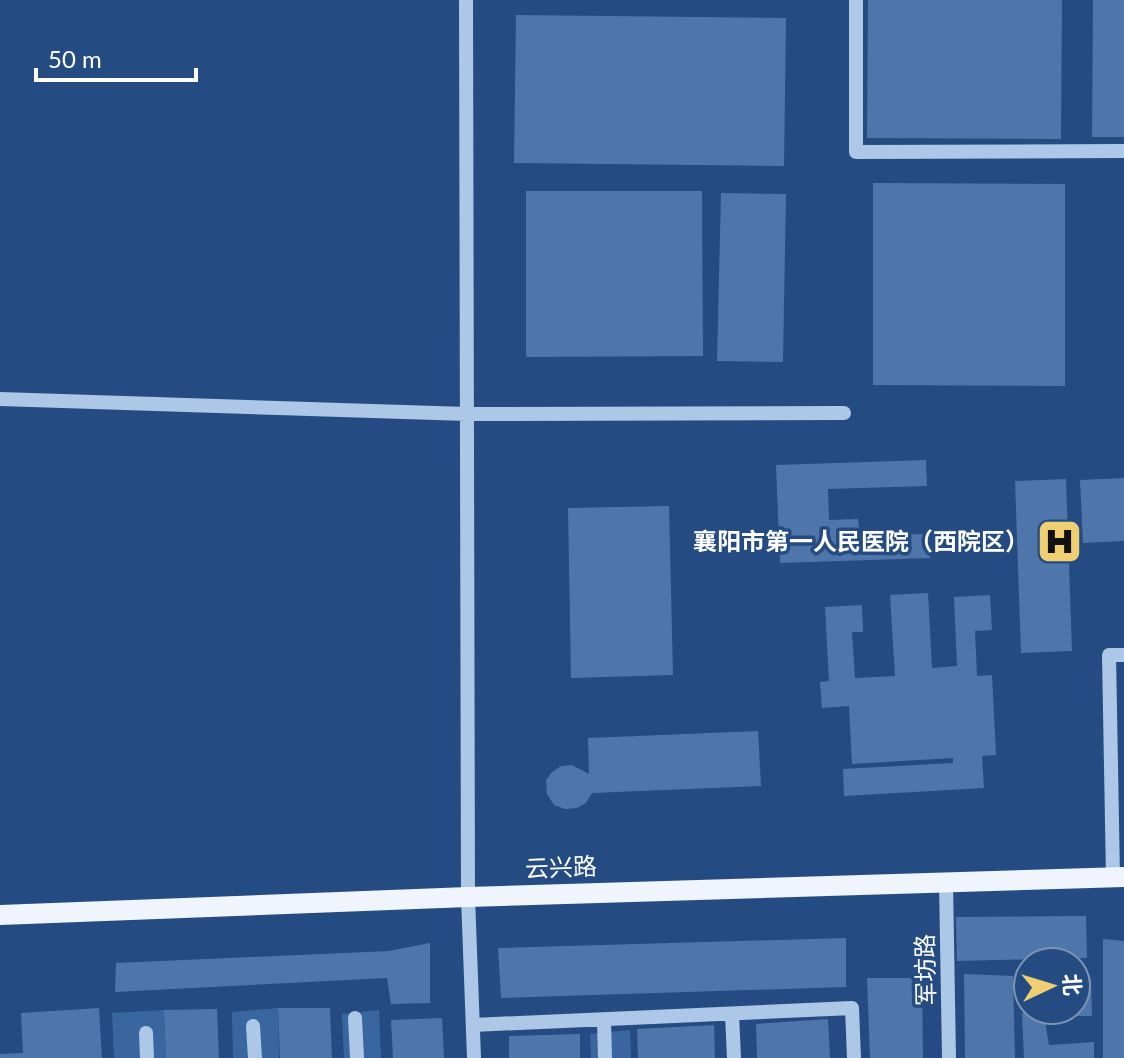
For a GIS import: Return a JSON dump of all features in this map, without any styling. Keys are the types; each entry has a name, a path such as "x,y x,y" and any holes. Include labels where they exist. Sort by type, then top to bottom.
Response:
{"main road":[{"name":"云兴路","path":"0,915 1119,877"}],"street":[{"path":"466,0 468,897 474,1058"},
{"path":"856,0 856,152 1124,151"},
{"path":"0,399 467,414 844,413"},
{"path":"1119,877 1109,655 1124,655"},
{"name":"军坊路","path":"946,882 949,1058"},
{"path":"473,1025 852,1008 854,1058"},
{"path":"732,1014 734,1058"},
{"path":"355,1018 357,1058"},
{"path":"604,1020 605,1058"},
{"path":"253,1026 255,1058"},
{"path":"146,1033 147,1058"}],"shaded area":[{"path":"278,1008 279,1058 233,1058 232,1012"},
{"path":"164,1010 166,1058 114,1058 112,1013"},
{"path":"379,1010 381,1058 344,1058 342,1014"},
{"path":"630,1030 631,1058 591,1058 590,1034"}],"building":[{"path":"868,0 1062,0 1061,139 867,138"},
{"path":"1093,0 1124,0 1124,137 1092,137"},
{"path":"516,15 786,18 784,166 514,163"},
{"path":"873,183 1065,184 1065,386 873,385"},
{"path":"526,191 702,191 703,356 526,357"},
{"path":"721,193 786,194 783,362 717,361"},
{"path":"926,460 927,486 828,489 829,520 858,519 860,535 929,534 930,558 780,563 776,465"},
{"path":"1124,478 1124,541 1083,543 1080,480"},
{"path":"1066,479 1072,651 1021,653 1015,481"},
{"path":"669,506 673,675 571,678 568,508"},
{"path":"928,593 932,668 957,666 954,597 990,595 992,630 975,631 977,676 992,675 996,755 982,756 984,788 844,796 843,769 953,763 953,758 852,764 849,706 822,708 820,682 829,681 825,607 862,605 863,632 852,632 855,678 895,676 890,595"},
{"path":"758,731 761,786 592,793 586,803 565,809 554,805 547,794 546,780 561,766 572,765 589,774 588,738"},
{"path":"1086,916 1087,946 1012,946 1012,960 957,961 956,917"},
{"path":"846,938 846,987 501,998 498,948"},
{"path":"1103,939 1124,941 1124,1058 1103,1058"},
{"path":"430,943 430,1003 391,1004 387,978 115,992 116,963 389,951"},
{"path":"964,974 1012,976 1015,1058 965,1058"},
{"path":"867,978 922,978 923,1058 870,1058"},
{"path":"99,1008 102,1058 0,1058 0,1054 23,1053 21,1013"},
{"path":"278,1008 330,1008 332,1058 280,1058"},
{"path":"217,1009 219,1058 166,1058 164,1010"},
{"path":"442,1018 444,1058 393,1058 391,1020"},
{"path":"828,1019 830,1058 757,1058 756,1024"},
{"path":"714,1025 715,1058 638,1058 637,1029"},
{"path":"1023,1026 1046,1026 1049,1045 1094,1042 1094,1058 1024,1058"},
{"path":"580,1034 580,1058 509,1058 509,1036"}],"place":[{"name":"襄阳市第一人民医院（西院区）","path":"1060,542"}]}
